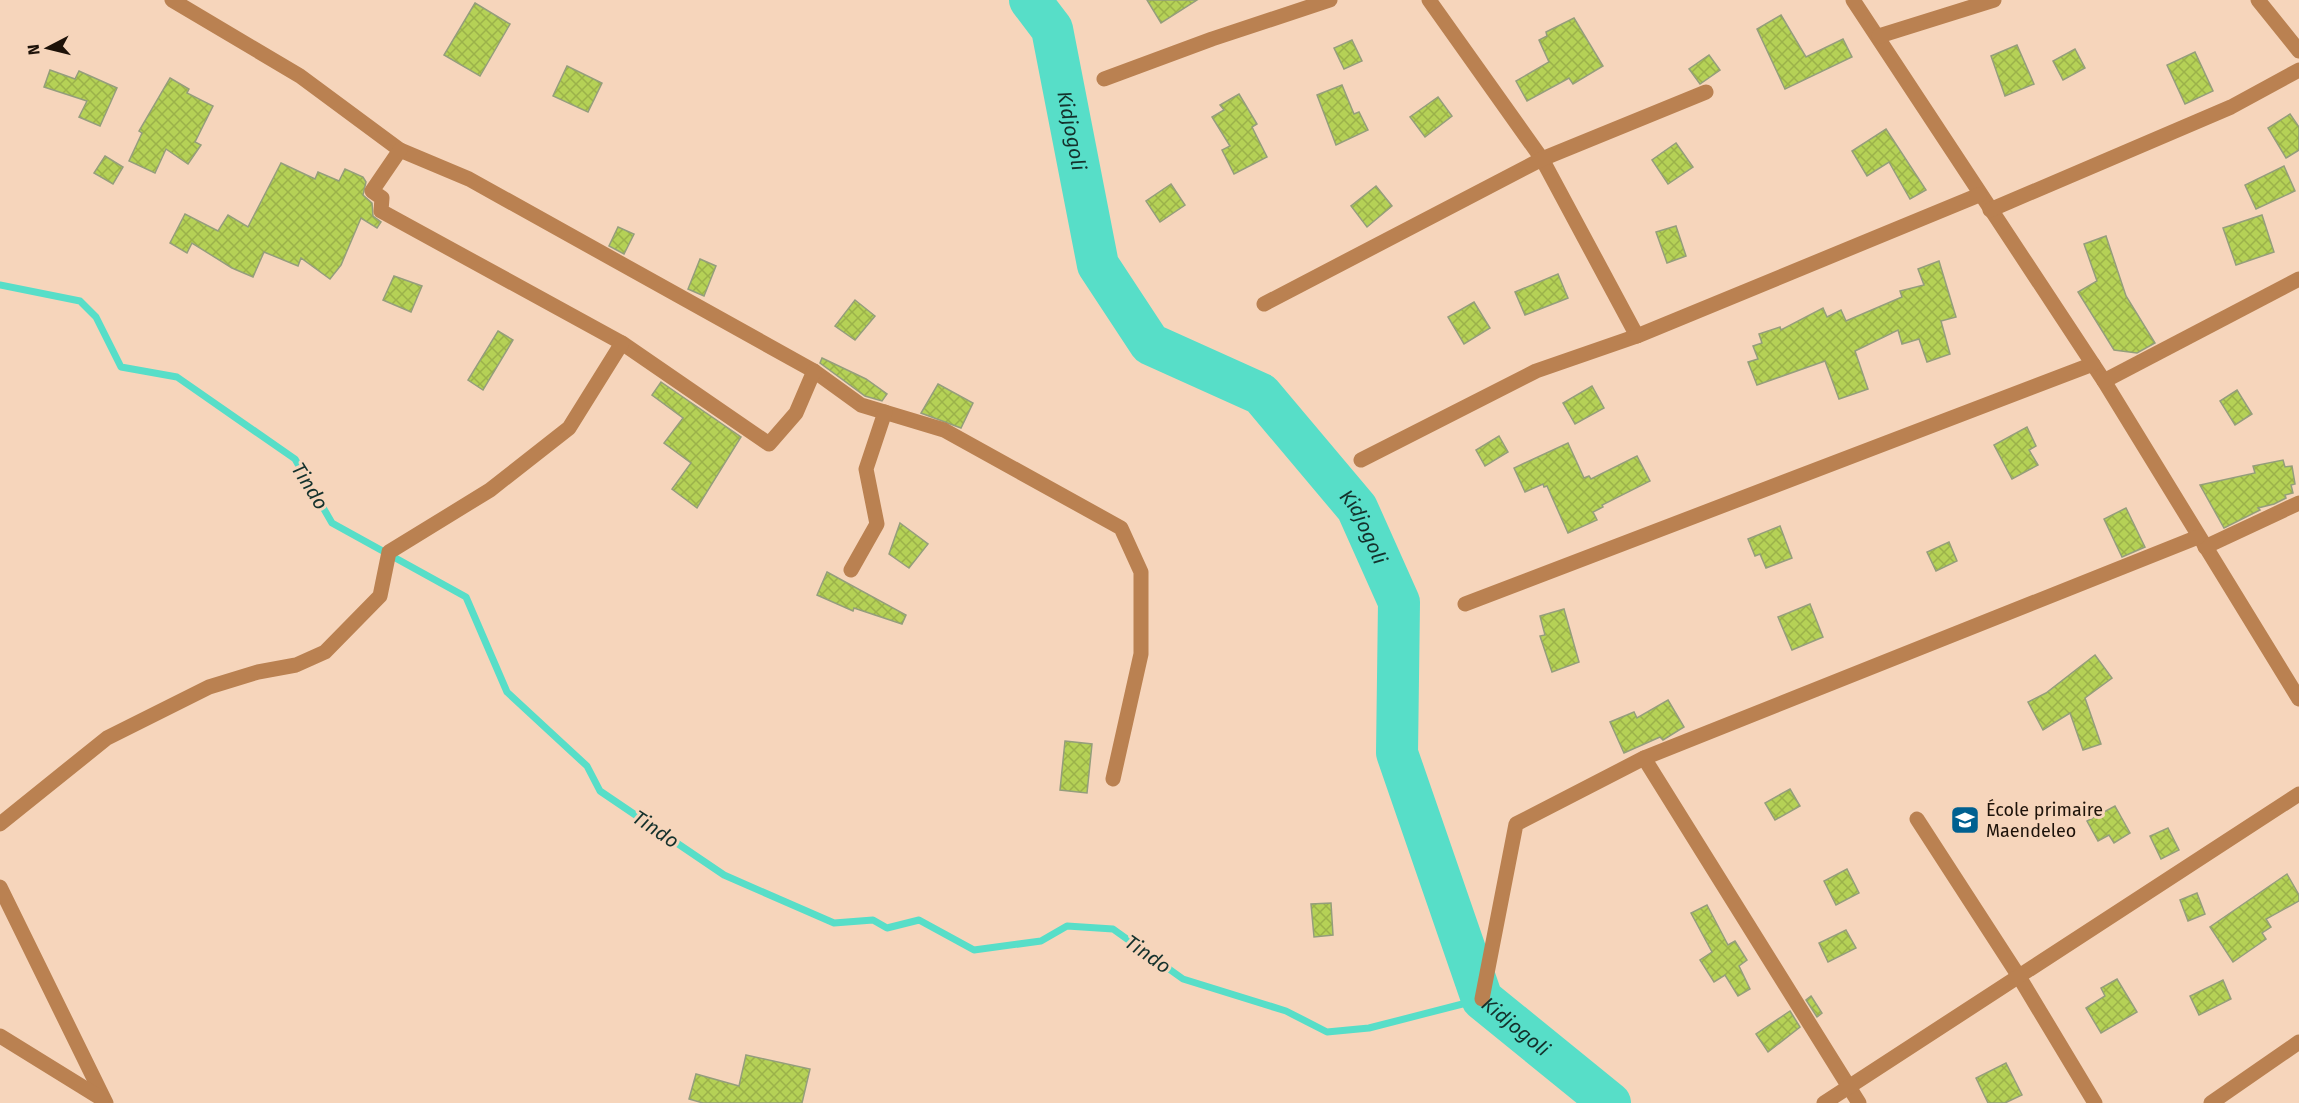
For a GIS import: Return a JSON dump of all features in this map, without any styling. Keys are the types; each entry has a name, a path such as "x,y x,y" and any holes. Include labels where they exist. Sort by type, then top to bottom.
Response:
{"street":[{"path":"172,0 300,76 400,150 469,179 814,371 861,405 944,430 1121,528 1141,572 1141,654 1113,779"},
{"path":"1104,79 1212,39 1330,0"},
{"path":"1429,0 1542,159 1637,336"},
{"path":"1853,0 1879,36 1980,195 2104,381 2299,699"},
{"path":"1879,36 1994,0"},
{"path":"2258,0 2299,51"},
{"path":"1990,210 2231,107 2299,70"},
{"path":"1264,304 1542,159 1706,92"},
{"path":"400,150 372,191 382,198 381,211 622,343 769,444 796,413 814,371"},
{"path":"1361,460 1536,371 1637,336 1980,195"},
{"path":"2104,381 2299,279"},
{"path":"0,824 107,738 209,687 296,665 325,652 380,596 388,552 490,490 569,428 622,343"},
{"path":"1465,604 2093,364"},
{"path":"851,570 876,524 866,469 885,412"},
{"path":"1482,999 1516,824 1644,758 2299,503"},
{"path":"1644,758 1859,1103"},
{"path":"1824,1103 1848,1085 2299,794"},
{"path":"1917,819 2018,975 2095,1103"},
{"path":"0,886 104,1101"},
{"path":"0,1036 104,1101"},
{"path":"2211,1103 2299,1042"}],"building":[{"path":"1147,0 1197,0 1161,23"},
{"path":"475,3 510,24 480,76 444,55"},
{"path":"1781,15 1806,57 1843,39 1852,57 1785,89 1757,29"},
{"path":"1574,18 1603,66 1573,84 1569,78 1527,101 1516,81 1549,62 1539,40 1547,36 1546,32"},
{"path":"1352,40 1362,61 1344,69 1334,48"},
{"path":"2017,45 2034,84 2005,96 1991,56"},
{"path":"2075,49 2085,68 2063,80 2053,61"},
{"path":"2195,52 2213,91 2185,104 2167,65"},
{"path":"1709,55 1720,70 1700,84 1689,69"},
{"path":"567,66 602,83 588,112 553,96"},
{"path":"50,70 75,79 79,71 117,88 100,126 79,117 87,101 44,87"},
{"path":"170,78 189,89 187,93 213,106 195,142 201,145 188,164 166,149 155,173 129,161 142,133 139,131"},
{"path":"1342,85 1354,114 1359,112 1368,130 1336,145 1317,95"},
{"path":"1239,94 1257,124 1252,127 1267,157 1234,174 1222,150 1230,146 1212,117 1224,110 1220,105"},
{"path":"1438,97 1452,116 1425,137 1410,117"},
{"path":"2290,114 2299,127 2299,150 2286,158 2268,128"},
{"path":"1886,129 1926,190 1910,199 1889,162 1867,176 1852,151"},
{"path":"1676,143 1693,167 1668,184 1652,160"},
{"path":"105,156 123,167 113,184 94,173"},
{"path":"281,163 315,179 318,172 339,181 345,169 363,177 366,182 363,195 372,203 373,216 381,222 377,228 361,218 341,265 330,279 301,258 298,266 264,252 253,277 232,268 192,243 187,253 170,243 185,214 218,231 228,215 248,227"},
{"path":"2284,166 2295,191 2256,209 2245,185"},
{"path":"1171,184 1185,205 1160,222 1146,201"},
{"path":"1376,186 1392,206 1367,227 1351,206"},
{"path":"2262,215 2274,252 2236,265 2223,228"},
{"path":"1676,226 1686,256 1667,263 1656,232"},
{"path":"618,227 634,234 624,254 609,246"},
{"path":"2106,236 2126,296 2155,343 2137,353 2114,350 2078,292 2097,281 2084,244"},
{"path":"700,259 716,266 704,296 688,289"},
{"path":"1939,261 1956,317 1941,321 1950,354 1927,362 1919,339 1902,344 1898,330 1855,351 1868,389 1839,399 1825,361 1757,385 1748,362 1758,359 1753,346 1762,343 1759,334 1780,327 1781,330 1823,308 1827,317 1841,310 1846,321 1902,297 1900,291 1924,285 1918,269"},
{"path":"1558,274 1568,298 1525,315 1515,292"},
{"path":"394,276 422,286 411,312 383,300"},
{"path":"855,300 875,316 855,340 835,326"},
{"path":"1474,302 1490,328 1464,344 1448,317"},
{"path":"498,331 513,340 483,390 468,380"},
{"path":"822,358 866,379 887,394 882,401 865,396 820,363"},
{"path":"661,382 741,437 697,508 672,489 691,463 664,443 683,418 652,395"},
{"path":"938,384 973,403 961,428 921,413"},
{"path":"1592,386 1604,408 1575,424 1563,403"},
{"path":"2237,390 2252,414 2235,425 2220,401"},
{"path":"2027,427 2036,446 2029,450 2038,465 2012,479 1994,445"},
{"path":"1499,436 1508,452 1485,466 1476,450"},
{"path":"1568,443 1584,478 1589,476 1591,479 1637,456 1650,481 1602,505 1603,507 1593,512 1597,520 1568,533 1547,486 1544,487 1543,484 1525,492 1514,468"},
{"path":"2283,460 2285,467 2292,466 2295,484 2291,485 2293,493 2285,495 2286,498 2274,504 2258,508 2260,510 2224,528 2200,485 2255,473 2253,466"},
{"path":"2126,508 2145,547 2122,557 2104,519"},
{"path":"900,523 928,544 909,568 889,554"},
{"path":"1780,526 1792,558 1766,568 1760,554 1755,556 1748,539"},
{"path":"1949,542 1957,561 1936,571 1927,552"},
{"path":"827,572 906,615 902,624 854,608 853,611 817,595"},
{"path":"1810,604 1823,637 1792,650 1778,617"},
{"path":"1564,609 1579,662 1552,672 1540,636 1545,635 1540,616"},
{"path":"2095,655 2112,678 2085,698 2101,744 2083,750 2070,713 2043,730 2028,702 2046,693"},
{"path":"1668,700 1684,727 1663,740 1660,737 1624,753 1610,722 1634,712 1637,718"},
{"path":"1065,741 1092,744 1087,793 1060,790"},
{"path":"1790,789 1800,806 1775,820 1765,803"},
{"path":"2115,806 2130,833 2114,843 2109,835 2098,841 2087,821"},
{"path":"2168,828 2179,850 2161,859 2150,836"},
{"path":"1847,869 1859,893 1836,905 1824,881"},
{"path":"2287,874 2299,895 2299,901 2266,919 2271,927 2262,933 2266,939 2233,962 2210,927"},
{"path":"2197,893 2205,914 2188,921 2180,900"},
{"path":"1331,903 1333,935 1314,937 1311,904"},
{"path":"1707,905 1728,945 1735,941 1747,960 1739,966 1750,989 1738,996 1725,975 1714,982 1700,960 1712,952 1691,913"},
{"path":"1846,930 1856,948 1828,962 1819,943"},
{"path":"2117,979 2137,1012 2101,1033 2086,1008 2105,996 2101,988"},
{"path":"2223,980 2231,999 2199,1015 2190,996"},
{"path":"1811,996 1822,1013 1817,1017 1806,1000"},
{"path":"1790,1011 1800,1027 1768,1052 1756,1034"},
{"path":"746,1055 810,1069 802,1103 703,1103 689,1099 696,1074 739,1086"},
{"path":"2006,1063 2022,1095 2005,1103 1988,1103 1976,1078"}],"waterway":[{"name":"Kidjogoli","path":"1030,0 1052,29 1098,265 1150,344 1261,394 1357,508 1399,602 1397,753 1482,999 1610,1103"},
{"name":"Tindo","path":"0,285 80,301 96,317 121,367 177,377 295,459 332,523 466,597 507,692 587,766 600,791 724,875 834,923 873,920 887,928 919,920 974,950 1041,941 1067,926 1113,929 1183,979 1286,1011 1327,1032 1369,1028 1482,999"}],"place":[{"name":"École primaire Maendeleo","path":"1965,820"}]}
